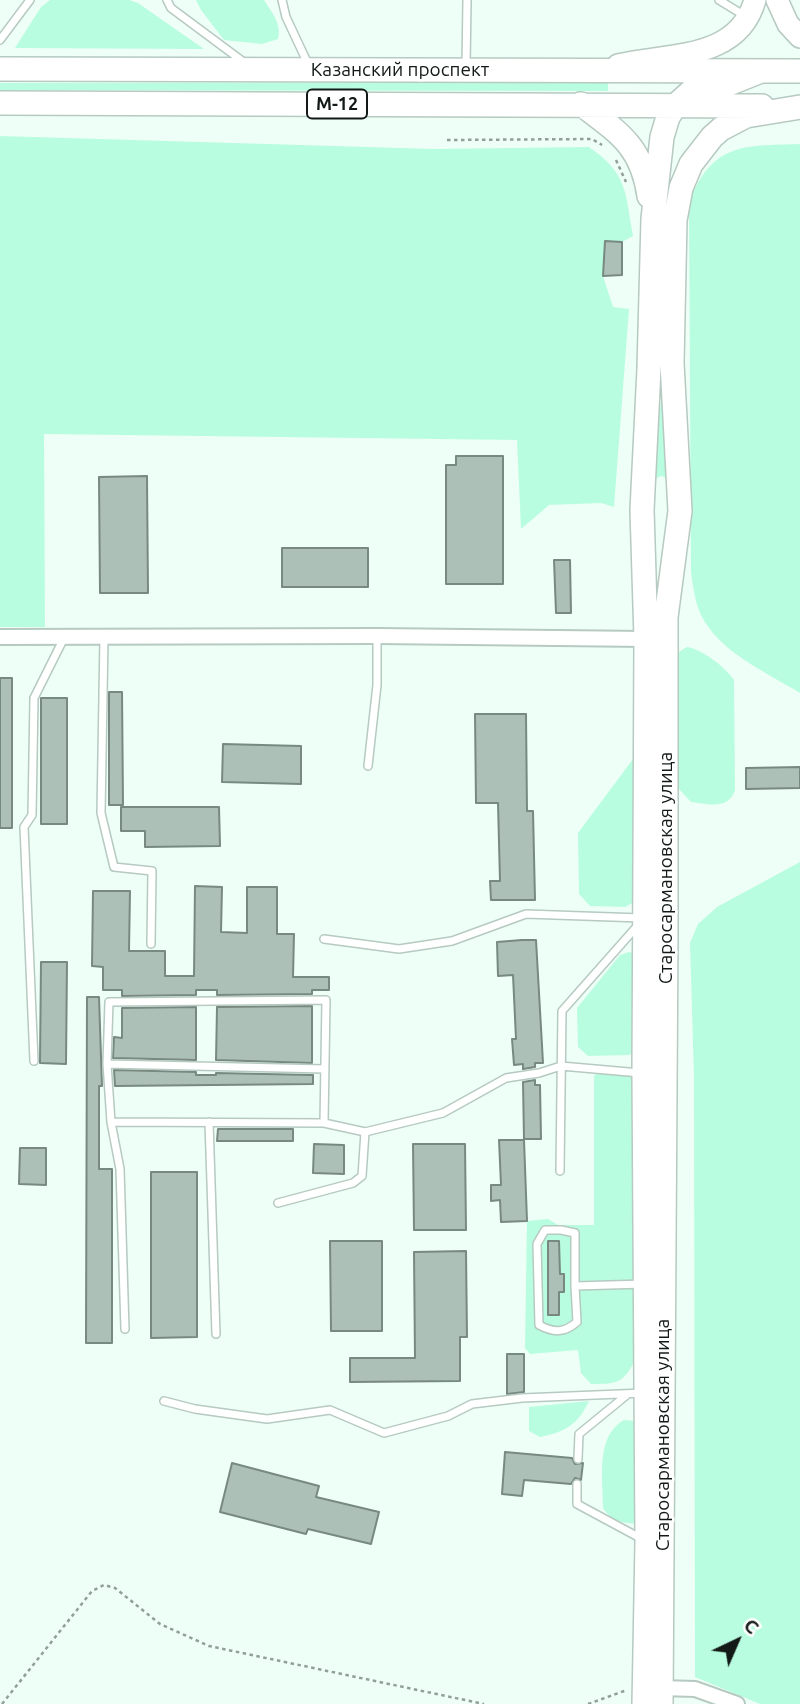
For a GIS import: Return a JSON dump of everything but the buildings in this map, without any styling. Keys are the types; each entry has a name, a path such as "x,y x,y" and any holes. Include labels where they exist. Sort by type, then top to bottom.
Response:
{"main road":[{"path":"777,0 788,24 800,37"},
{"path":"599,69 702,50 728,40 737,32 752,9"},
{"name":"Казанский проспект","path":"0,69 800,71"},
{"path":"653,219 662,137 668,117 675,106 696,87 731,83 761,71"},
{"name":"Казанский проспект","path":"0,103 800,107"},
{"path":"581,104 615,130 634,150 646,173 653,219"},
{"name":"Старосармановская улица","path":"653,1696 667,934 666,617 680,510 672,363 675,220 681,187 696,155 721,129 746,117 800,107"},
{"name":"Старосармановская улица","path":"653,219 642,510 646,639 646,1284 637,1393 653,1696"},
{"path":"642,510 649,499 660,494 667,496 680,510"}],"street":[{"path":"0,637 377,636 646,639"},
{"path":"653,1696 695,1689 737,1704"}],"lane":[{"path":"0,40 30,0"},
{"path":"167,0 172,8 254,70"},
{"path":"282,0 286,17 310,70"},
{"path":"466,70 467,0"},
{"path":"719,0 752,9"},
{"path":"368,766 377,684 377,636"},
{"path":"34,1061 24,827 32,815 34,698 64,637"},
{"path":"104,637 101,813 114,867 152,871 150,944"},
{"path":"324,939 399,949 452,941 526,914 645,919"},
{"path":"560,1171 562,1011 630,932 645,919"},
{"path":"125,1329 120,1169 111,1122 107,1064 109,1002 326,1000 324,1123"},
{"path":"107,1064 325,1069"},
{"path":"111,1122 324,1123 365,1132 443,1113 506,1077 539,1073 561,1066 644,1073"},
{"path":"209,1122 216,1334"},
{"path":"278,1203 353,1183 362,1175 365,1132"},
{"path":"545,1230 575,1233 575,1286 578,1322 569,1329 552,1332 539,1325 537,1244 545,1230"},
{"path":"575,1286 646,1284"},
{"path":"164,1401 195,1409 267,1419 330,1410 384,1433 448,1416 472,1404 522,1398 637,1393"},
{"path":"578,1459 579,1434 637,1393"},
{"path":"577,1484 576,1504 646,1542"}],"path":[{"path":"447,139 592,139 611,151 626,182"},
{"path":"2,1704 92,1591 104,1586 115,1588 160,1624 209,1646 484,1704"},
{"path":"588,1704 632,1688 653,1696"}],"green space":[{"path":"50,0 129,0 138,3 204,49 15,48 41,7"},
{"path":"196,0 264,0 277,23 278,39 262,44 224,40"},
{"path":"0,83 608,83 608,91 0,90"},
{"path":"0,136 434,149 589,147 611,166 623,185 633,236 622,242 605,241 603,276 613,307 629,309 614,507 601,503 549,505 521,529 517,440 44,434 45,627 0,627"},
{"path":"800,144 800,693 744,660 719,640 701,615 694,594 691,572 689,201 709,167 733,151 762,145"},
{"path":"664,374 671,479 661,476 652,480"},
{"path":"687,647 713,659 734,680 735,790 728,801 723,803 691,802 679,789 677,653"},
{"path":"636,755 634,902 625,907 590,906 579,894 578,833"},
{"path":"800,862 800,1704 760,1704 695,1677 694,1077 690,943 698,924 717,907"},
{"path":"629,952 637,954 634,1053 588,1056 578,1047 577,1008 620,955"},
{"path":"597,1073 628,1075 635,1080 635,1360 627,1374 618,1381 607,1384 591,1384 581,1373 578,1350 530,1354 525,1348 527,1221 548,1219 558,1225 594,1225 594,1076"},
{"path":"589,1401 576,1421 564,1429 540,1437 529,1431 529,1407"},
{"path":"624,1420 637,1421 641,1524 615,1519 603,1508 602,1472 605,1447 615,1427"}]}
